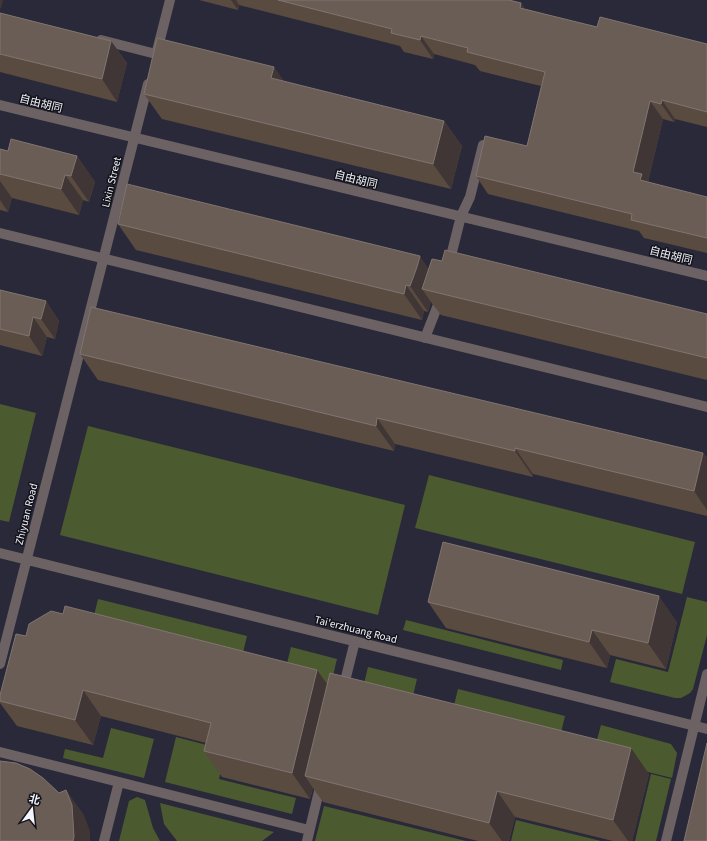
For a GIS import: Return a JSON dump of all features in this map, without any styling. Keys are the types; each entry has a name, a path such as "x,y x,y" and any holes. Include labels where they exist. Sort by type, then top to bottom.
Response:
{"street":[{"path":"89,37 155,58 170,0"},
{"name":"Lixin Street","path":"75,370 150,77"},
{"name":"自由胡同","path":"0,105 707,276"},
{"path":"447,273 461,216 470,196 485,138"},
{"path":"0,233 707,407"},
{"path":"425,338 443,288"},
{"name":"Zhiyuan Road","path":"0,664 75,370"},
{"name":"Tai'erzhuang Road","path":"0,553 707,729"},
{"path":"340,702 355,641"},
{"path":"666,841 707,674"},
{"path":"0,752 309,830"},
{"path":"306,841 324,769"},
{"path":"104,841 118,782"}],"green space":[{"path":"0,404 36,413 9,522 0,520"},
{"path":"88,426 405,505 378,615 60,535"},
{"path":"429,475 695,542 682,594 415,528"},
{"path":"687,597 707,602 707,635 693,689 690,693 681,698 675,698 610,682 616,659 668,672"},
{"path":"98,599 247,636 239,669 90,632"},
{"path":"406,620 563,660 561,670 403,630"},
{"path":"291,647 337,659 329,692 283,680"},
{"path":"368,667 417,679 409,712 360,700"},
{"path":"458,689 565,716 557,749 450,722"},
{"path":"601,725 671,744 677,753 672,778 592,758"},
{"path":"111,728 154,739 144,778 63,758 65,749 103,758"},
{"path":"176,737 226,750 219,779 296,798 292,814 165,782"},
{"path":"651,774 671,779 656,841 635,841"},
{"path":"137,797 145,800 153,828 160,841 119,841 129,801"},
{"path":"160,803 274,832 262,841 177,841 164,824"},
{"path":"324,806 466,841 315,841"},
{"path":"516,820 601,841 511,841"}],"building":[{"path":"278,0 509,0 521,3 520,8 597,27 600,17 707,44 707,112 662,100 661,104 650,101 633,172 642,174 640,180 707,197 707,238 631,220 632,214 476,176 485,136 527,146 545,72 467,52 468,48 421,36 420,40 391,33 392,29"},
{"path":"0,13 111,41 102,79 0,54"},
{"path":"157,38 274,67 271,78 444,121 433,164 144,94"},
{"path":"11,139 77,156 71,176 65,175 61,189 0,174 0,149 8,151"},
{"path":"127,184 420,256 410,286 406,285 404,294 118,224"},
{"path":"445,250 707,314 707,358 422,289 432,259 442,261"},
{"path":"0,290 46,301 41,319 33,317 29,336 0,329"},
{"path":"91,307 703,453 694,491 515,448 515,451 377,418 376,426 80,354"},
{"path":"443,542 659,596 648,643 592,630 589,642 428,602"},
{"path":"65,606 317,670 292,773 204,751 211,723 83,690 75,720 0,701 0,695 16,634 26,636 29,624 51,611 63,614"},
{"path":"330,673 631,748 613,820 497,791 489,823 305,776"},
{"path":"707,743 707,841 684,841"},
{"path":"0,761 16,763 30,769 43,778 59,793 66,790 72,805 73,841 0,841"}]}
